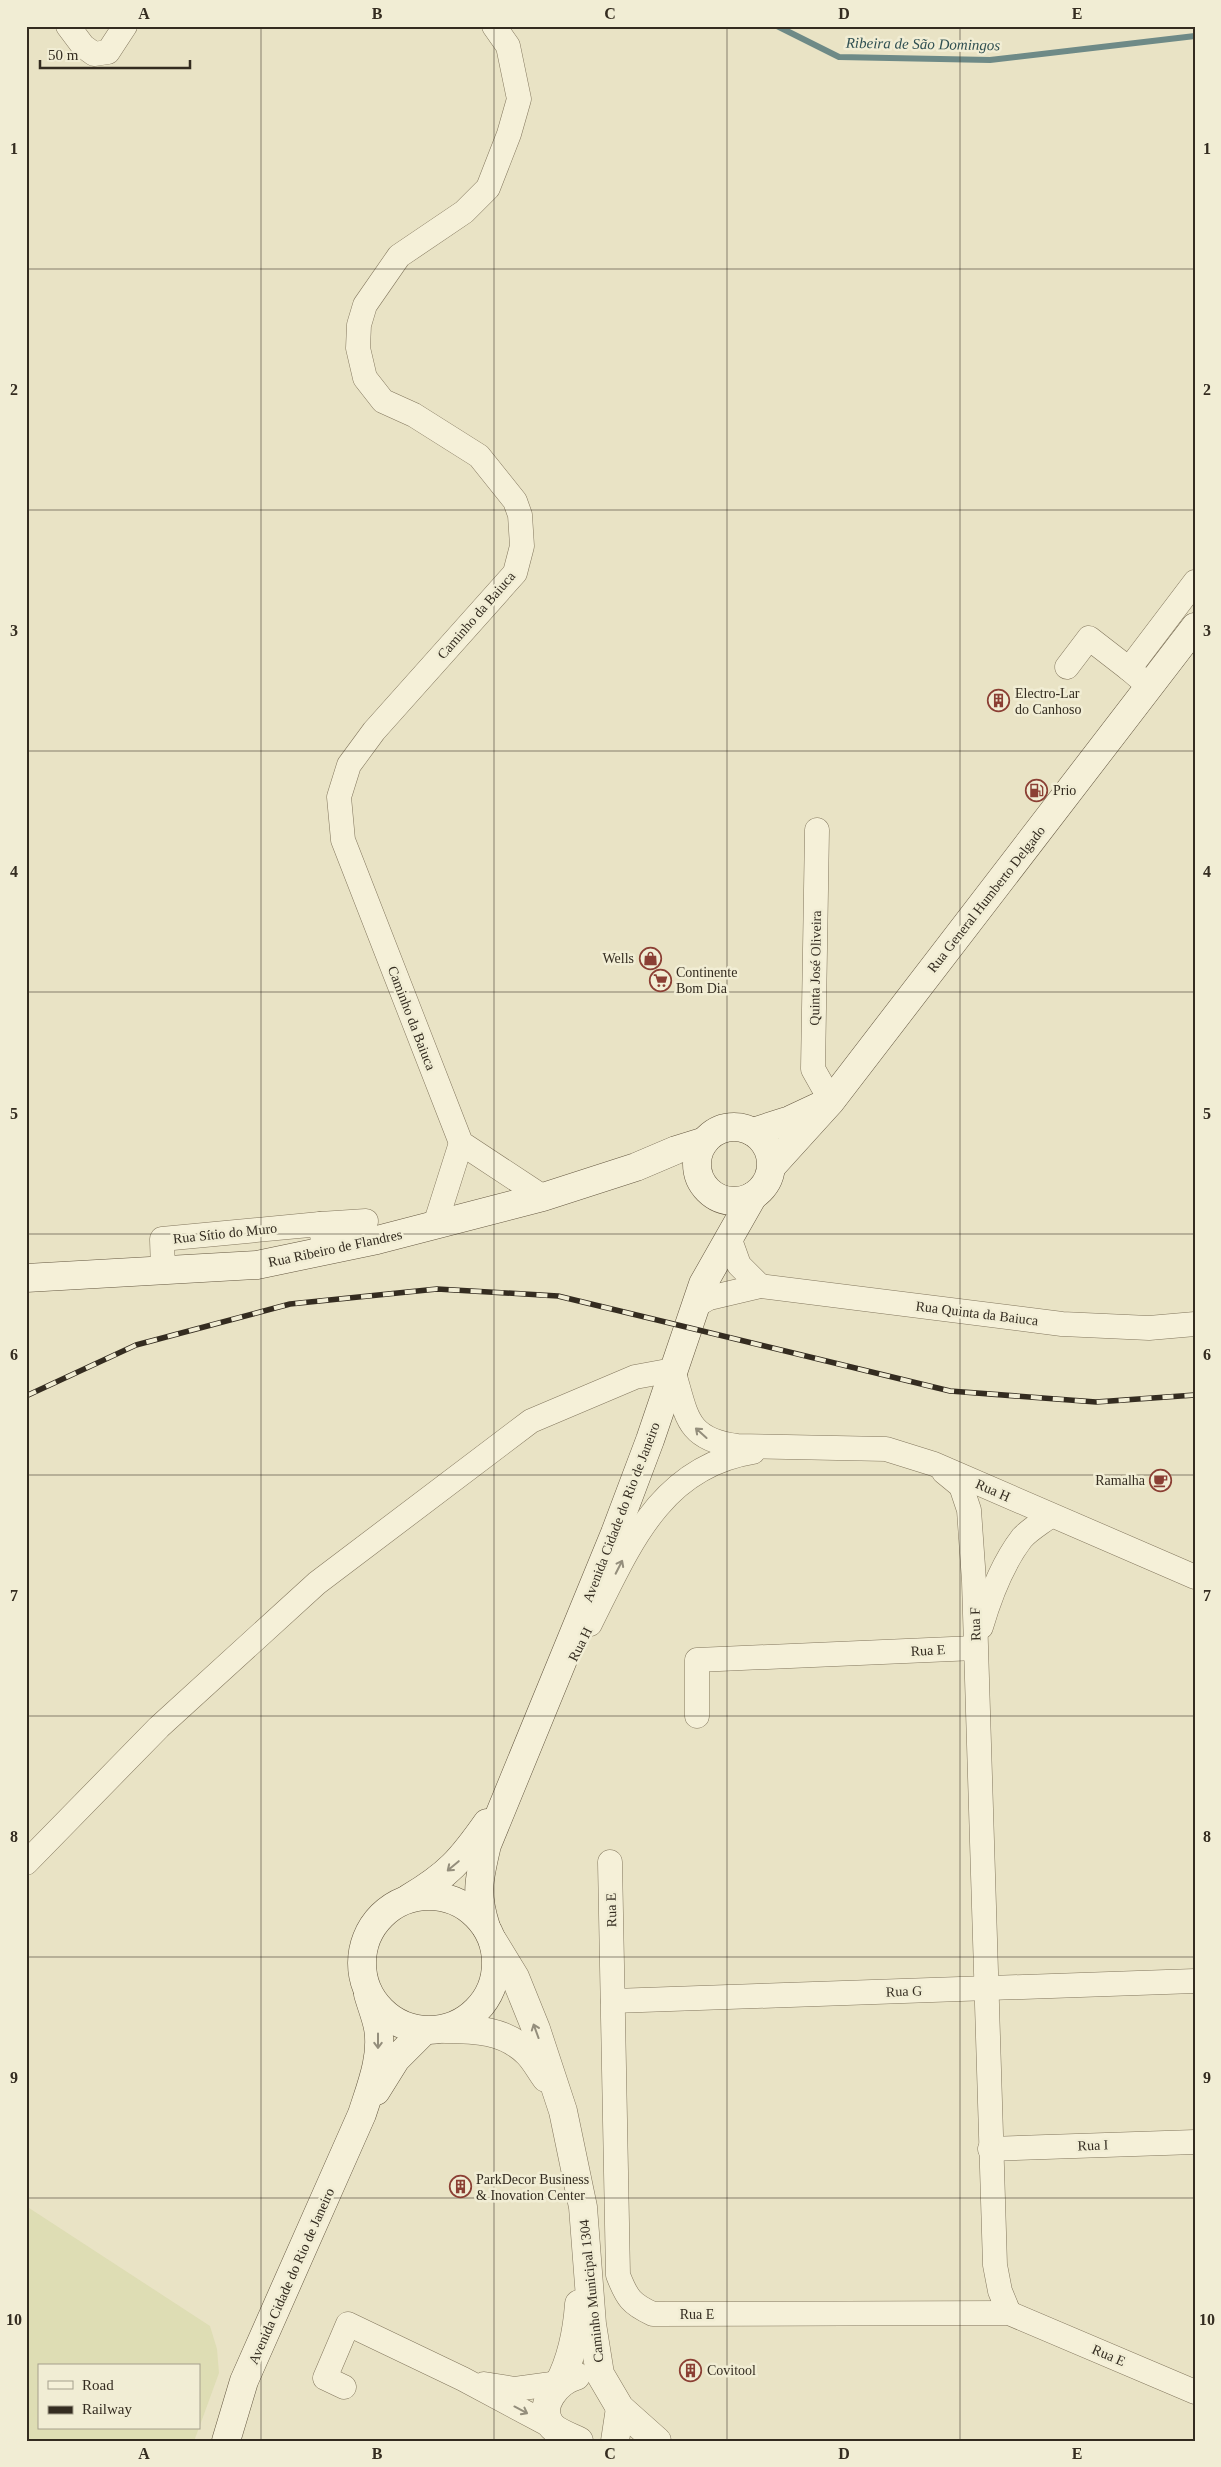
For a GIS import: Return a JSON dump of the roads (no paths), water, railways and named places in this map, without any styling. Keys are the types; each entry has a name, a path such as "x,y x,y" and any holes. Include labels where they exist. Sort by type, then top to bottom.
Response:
{"main road":[{"name":"Rua General Humberto Delgado","path":"772,1166 831,1101 1139,678 1195,627"},
{"name":"Rua Ribeiro de Flandres","path":"26,1278 257,1265 325,1251 543,1197 636,1167 676,1150 706,1141 713,1134 733,1127 753,1132 790,1120 831,1101"},
{"path":"700,1178 714,1195 731,1201 742,1201 753,1196 763,1188 769,1178 772,1166 767,1146 753,1132"},
{"path":"706,1141 700,1150 697,1162 700,1178 712,1204 717,1230 709,1271"},
{"name":"Rua Ribeiro de Flandres","path":"636,1167 700,1178"},
{"path":"709,1271 753,1196"},
{"name":"Avenida Cidade do Rio de Janeiro","path":"489,1934 478,1904 480,1875 487,1845 615,1533 709,1271"},
{"name":"Avenida Cidade do Rio de Janeiro","path":"405,1900 433,1883 461,1860 487,1823 525,1751"},
{"path":"427,1896 450,1899 470,1910 489,1934 496,1963 493,1985 482,2005 465,2020 434,2030 401,2025 382,2012 368,1994 361,1972 362,1949 370,1928 385,1911 405,1900 427,1896"},
{"name":"Caminho Municipal 1304","path":"489,1934 515,1977 536,2029 563,2110 583,2207 592,2324 600,2374 620,2408 657,2441"},
{"name":"Avenida Cidade do Rio de Janeiro","path":"226,2441 244,2381 362,2114 376,2069 378,2050 378,2029 368,1994"},
{"name":"Caminho Municipal 1304","path":"434,2030 480,2029 505,2038 527,2053 546,2078 563,2110"},
{"name":"Avenida Cidade do Rio de Janeiro","path":"362,2114 396,2059 434,2030"},
{"name":"Caminho Municipal 1304","path":"579,2441 551,2426 548,2418 548,2408 551,2393 559,2384 568,2365 576,2336 583,2207"},
{"name":"Caminho Municipal 1304","path":"559,2384 571,2378 600,2374"},
{"path":"615,2441 620,2408"}],"street":[{"path":"68,26 83,46 94,54 108,52 125,26"},
{"name":"Caminho da Baiuca","path":"461,1144 343,840 339,797 349,765 374,731 515,572 522,546 520,515 515,501 479,456 414,415 383,401 365,378 358,348 359,325 365,304 399,256 464,212 488,188 510,134 519,100 508,46 494,26"},
{"path":"1067,667 1089,638 1139,678 1195,582"},
{"name":"Quinta José Oliveira","path":"817,830 813,1069 831,1101"},
{"path":"434,1225 461,1144 543,1197"},
{"name":"Rua Sítio do Muro","path":"163,1271 162,1239 366,1221"},
{"path":"320,1224 325,1251"},
{"path":"729,1237 739,1265 760,1286"},
{"name":"Rua Quinta da Baiuca","path":"695,1306 708,1298 760,1286 1062,1324 1148,1328 1195,1324"},
{"path":"26,1863 159,1727 317,1583 531,1421 635,1378 673,1370"},
{"name":"Rua H","path":"673,1370 689,1418 700,1434 715,1443 782,1447 886,1449 934,1464 1050,1516 1195,1577"},
{"name":"Rua H","path":"525,1751 634,1537 654,1510 672,1489 703,1467 739,1454 782,1447"},
{"name":"Rua F","path":"934,1464 961,1486 968,1510 974,1580 975,1648"},
{"name":"Rua F","path":"975,1648 988,1604 1005,1565 1023,1537 1050,1516"},
{"path":"975,1648 994,2265 1000,2291 1009,2313"},
{"name":"Rua E","path":"697,1716 697,1660 975,1648"},
{"name":"Rua E","path":"610,1862 618,2275 626,2295 636,2307 653,2314 1009,2313 1195,2392"},
{"name":"Rua G","path":"613,2001 1195,1982"},
{"name":"Rua I","path":"990,2149 1195,2142"},
{"name":"Caminho Municipal 1304","path":"344,2387 325,2378 348,2324 551,2426"},
{"name":"Caminho Municipal 1304","path":"462,2380 515,2389 559,2384"}],"waterway":[{"name":"Ribeira de São Domingos","path":"777,26 839,57 990,60 1195,36"}],"railway":[{"path":"26,1396 136,1345 290,1304 437,1289 558,1296 950,1391 1096,1402 1195,1395"}],"place":[{"name":"Electro-Lar do Canhoso","path":"999,701"},
{"name":"Prio","path":"1037,790"},
{"name":"Wells","path":"650,958"},
{"name":"Continente Bom Dia","path":"660,980"},
{"name":"Ramalha","path":"1161,1480"},
{"name":"ParkDecor Business & Inovation Center","path":"460,2187"},
{"name":"Covitool","path":"691,2370"}]}
